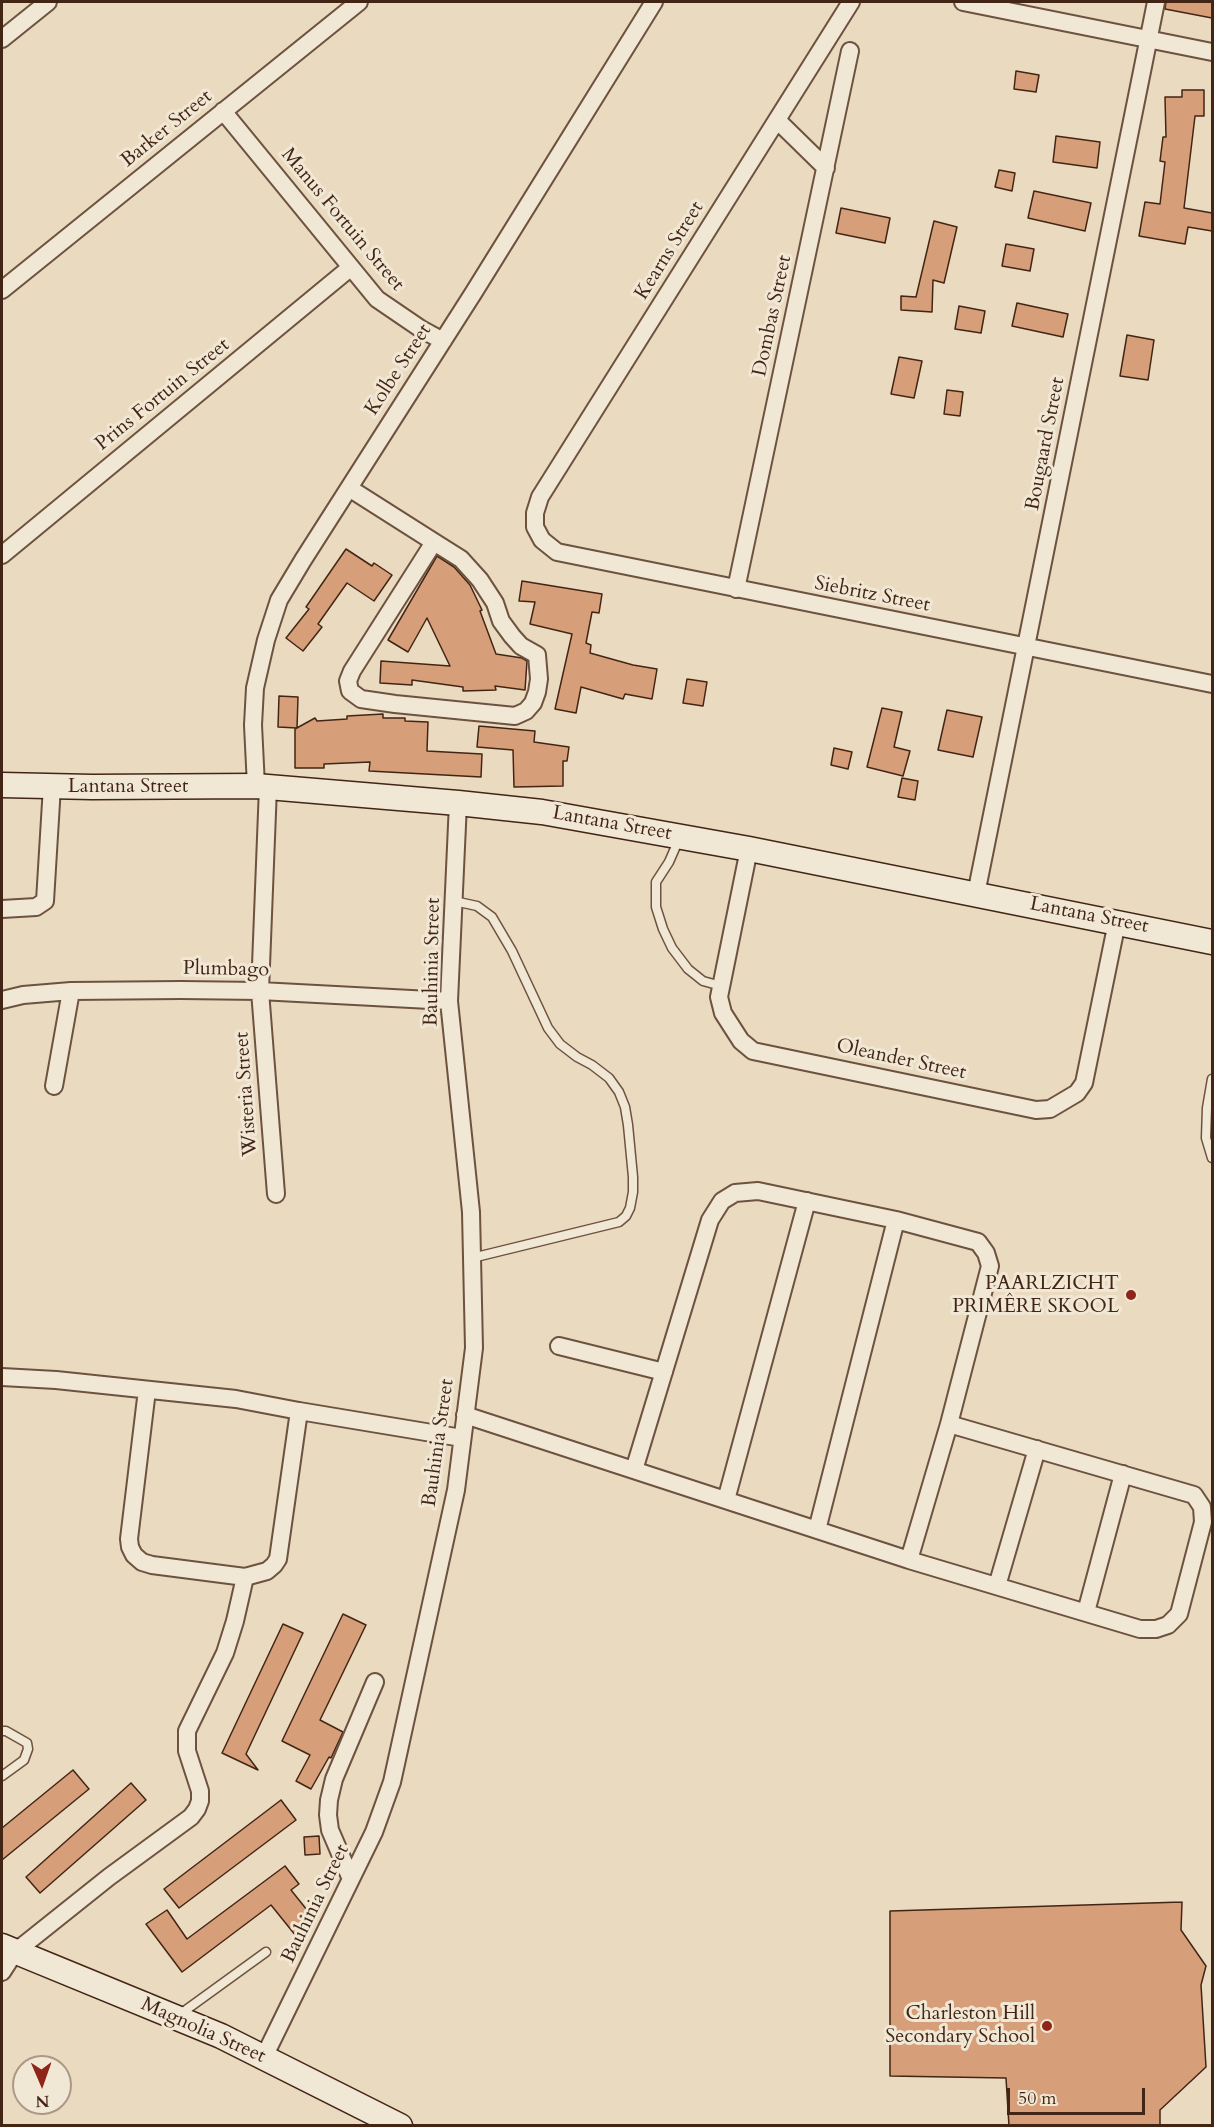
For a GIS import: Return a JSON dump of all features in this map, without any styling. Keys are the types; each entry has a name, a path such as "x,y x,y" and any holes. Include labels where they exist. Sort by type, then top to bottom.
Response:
{"street":[{"path":"2,39 48,2"},
{"name":"Barker Street","path":"2,290 359,2"},
{"name":"Kolbe Street","path":"262,787 253,725 255,687 266,640 279,600 654,2"},
{"name":"Kearns Street","path":"535,527 535,513 540,497 851,2"},
{"path":"963,2 1212,51"},
{"name":"Bougaard Street","path":"976,894 1156,2"},
{"name":"Dombas Street","path":"736,589 850,51"},
{"name":"Manus Fortuin Street","path":"223,111 377,299 442,341"},
{"path":"777,120 826,168"},
{"name":"Prins Fortuin Street","path":"2,555 350,268"},
{"path":"348,488 434,542 461,559 474,573 495,603 501,621 512,636 521,646 537,655 539,680 537,692 533,703 526,711 515,716 395,704 361,699 350,691 348,681 352,671 434,542"},
{"name":"Siebritz Street","path":"535,527 542,540 557,552 1212,684"},
{"name":"Lantana Street","path":"2,785 262,787 458,802 542,812 749,849 1212,942"},
{"path":"2,909 36,907 45,901 52,786"},
{"name":"Wisteria Street","path":"262,787 260,991 276,1194"},
{"name":"Bauhinia Street","path":"264,2056 374,1832 392,1782 456,1490 474,1348 471,1212 450,1001 458,802"},
{"name":"Oleander Street","path":"749,849 718,997 723,1013 741,1041 753,1051 1036,1110 1050,1110 1077,1093 1084,1083 1117,922"},
{"path":"54,1086 71,991"},
{"name":"Plumbago","path":"2,1000 23,995 71,991 260,991 450,1001"},
{"path":"634,1470 710,1220 722,1201 735,1193 758,1191 896,1220 978,1242 986,1253 990,1266 949,1424 909,1560"},
{"path":"726,1500 807,1201"},
{"path":"817,1530 896,1220"},
{"path":"560,1346 664,1372"},
{"path":"2,1377 56,1380 236,1399 462,1438"},
{"path":"147,1390 129,1539 134,1555 142,1562 152,1565 245,1577 267,1571 278,1559 299,1411"},
{"path":"465,1415 909,1560 1140,1629 1156,1629 1168,1625 1179,1614 1203,1522 1202,1507 1194,1495 949,1424"},
{"path":"997,1586 1037,1449"},
{"path":"1086,1612 1124,1474"},
{"path":"2,1972 8,1949 191,1817 196,1809 201,1791 187,1751 187,1731 225,1653 236,1621 245,1577"},
{"path":"351,1879 330,1830 329,1800 334,1779 375,1682"},
{"name":"Magnolia Street","path":"8,1949 177,2017 264,2056 400,2126"}],"lane":[{"path":"680,836 657,882 656,907 672,948 688,969 703,981 721,986"},
{"path":"454,902 477,906 492,917 512,951 548,1028 560,1044 609,1078 619,1092 627,1116 633,1177 630,1208 619,1222 472,1258"},
{"path":"1212,1079 1207,1108 1206,1138 1212,1158"},
{"path":"2,1731 27,1743 28,1749 24,1760 2,1776"},
{"path":"177,2017 266,1952"}],"building":[{"path":"1166,2 1212,2 1212,18 1165,9"},
{"path":"1016,71 1039,75 1036,92 1014,89"},
{"path":"1182,90 1204,90 1204,116 1195,116 1184,208 1212,213 1212,231 1188,227 1185,244 1139,236 1145,202 1160,204 1165,162 1160,161 1163,137 1166,137 1165,97 1182,97"},
{"path":"1056,136 1100,142 1097,168 1053,162"},
{"path":"999,170 1015,173 1012,191 995,187"},
{"path":"1034,191 1091,203 1085,231 1028,218"},
{"path":"841,208 890,218 885,243 836,233"},
{"path":"934,221 957,227 944,283 933,280 932,312 901,310 901,296 916,297"},
{"path":"1006,244 1034,249 1030,271 1002,266"},
{"path":"1017,303 1068,314 1063,337 1012,326"},
{"path":"959,306 985,311 981,333 955,329"},
{"path":"1127,335 1154,340 1148,380 1120,376"},
{"path":"899,357 922,361 914,398 891,394"},
{"path":"947,390 963,392 960,416 944,414"},
{"path":"346,549 372,566 374,563 392,575 374,601 347,583 318,624 322,627 303,651 286,638 309,609 306,607"},
{"path":"437,556 454,567 470,585 482,610 480,611 496,654 522,658 527,661 525,690 495,686 496,690 463,691 463,687 412,680 412,685 380,683 381,661 450,666 427,618 408,652 388,640"},
{"path":"522,581 602,594 599,613 592,612 586,643 591,645 590,653 657,669 652,699 625,694 623,699 581,687 576,713 555,709 572,634 530,624 535,602 519,601"},
{"path":"687,679 707,682 703,706 683,703"},
{"path":"279,696 298,697 297,728 278,727"},
{"path":"882,708 902,712 894,747 910,751 903,776 867,767"},
{"path":"947,710 982,717 973,757 938,750"},
{"path":"383,714 383,718 405,718 405,721 428,722 427,751 482,754 481,777 369,771 370,762 324,764 324,768 295,768 295,729 315,718 317,721 347,719 347,716"},
{"path":"479,726 535,731 534,742 569,747 567,761 563,761 563,786 514,787 513,750 477,747"},
{"path":"834,748 852,752 848,769 831,765"},
{"path":"902,778 918,781 915,800 898,797"},
{"path":"343,1614 366,1625 320,1720 343,1732 331,1758 329,1757 311,1789 296,1781 310,1755 282,1741"},
{"path":"283,1624 303,1633 246,1754 258,1770 222,1753"},
{"path":"73,1770 89,1789 2,1860 2,1828"},
{"path":"131,1783 146,1800 40,1893 26,1877"},
{"path":"281,1800 296,1820 179,1908 164,1889"},
{"path":"319,1836 320,1854 305,1855 304,1837"},
{"path":"285,1866 299,1884 291,1890 315,1920 296,1936 271,1905 182,1972 146,1924 167,1910 187,1939"},
{"name":"Charleston Hill Secondary School","path":"1182,1902 1181,1930 1206,1966 1201,1985 1206,2067 1160,2110 1160,2126 1009,2126 1006,2078 890,2076 890,1911"}],"place":[{"name":"PAARLZICHT PRIMÊRE SKOOL","path":"1131,1295"},
{"name":"Charleston Hill Secondary School","path":"1047,2026"}]}
